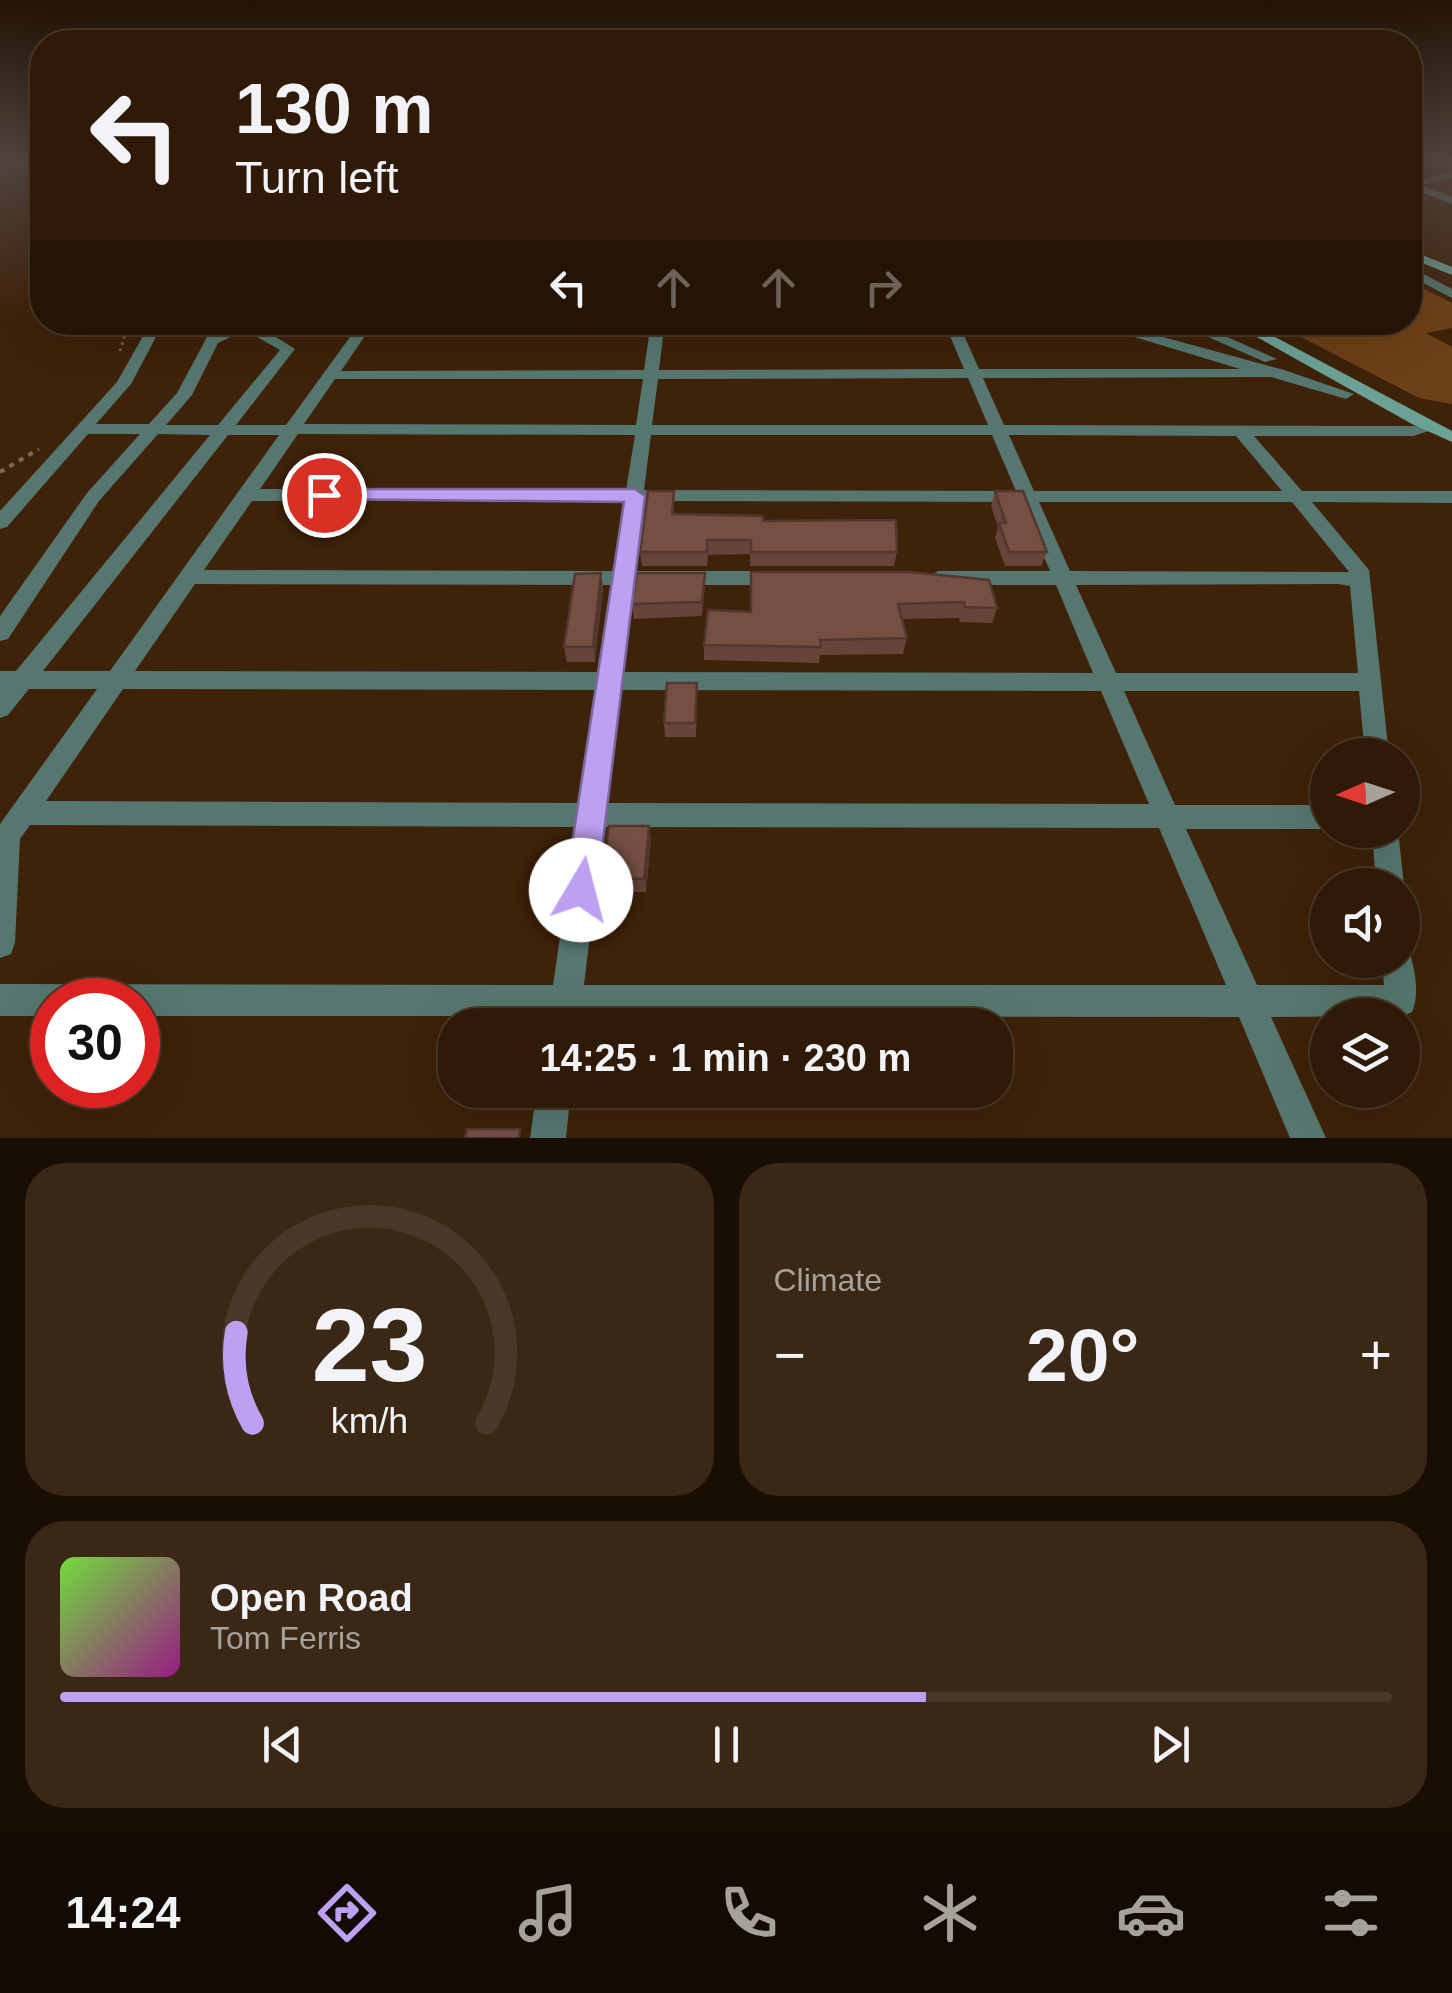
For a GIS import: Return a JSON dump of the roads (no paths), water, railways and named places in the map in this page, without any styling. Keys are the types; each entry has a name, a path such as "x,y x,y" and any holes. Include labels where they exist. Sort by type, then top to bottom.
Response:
{"street":[{"path":"1422,259 1452,271"},
{"path":"1422,278 1452,294"},
{"path":"0,523 123,384 151,335"},
{"path":"0,634 93,497 184,395 212,340 222,335"},
{"path":"0,708 11,680 288,349 263,335"},
{"path":"0,944 7,836 355,335"},
{"path":"565,1008 656,335"},
{"path":"957,335 1308,1138"},
{"path":"1138,335 1346,394"},
{"path":"1210,335 1429,426"},
{"path":"1260,335 1452,437"},
{"path":"330,375 1279,374"},
{"path":"77,434 292,429 1413,431 1429,426"},
{"path":"1241,431 1359,570 1375,738"},
{"path":"246,495 1452,497"},
{"path":"188,577 786,578"},
{"path":"924,578 1338,577 1360,581"},
{"path":"11,680 1370,682"},
{"path":"23,813 1310,818"},
{"path":"849,1008 1402,1001 1400,978"},
{"path":"0,1000 438,1010"},
{"path":"548,1138 552,1108"}]}
